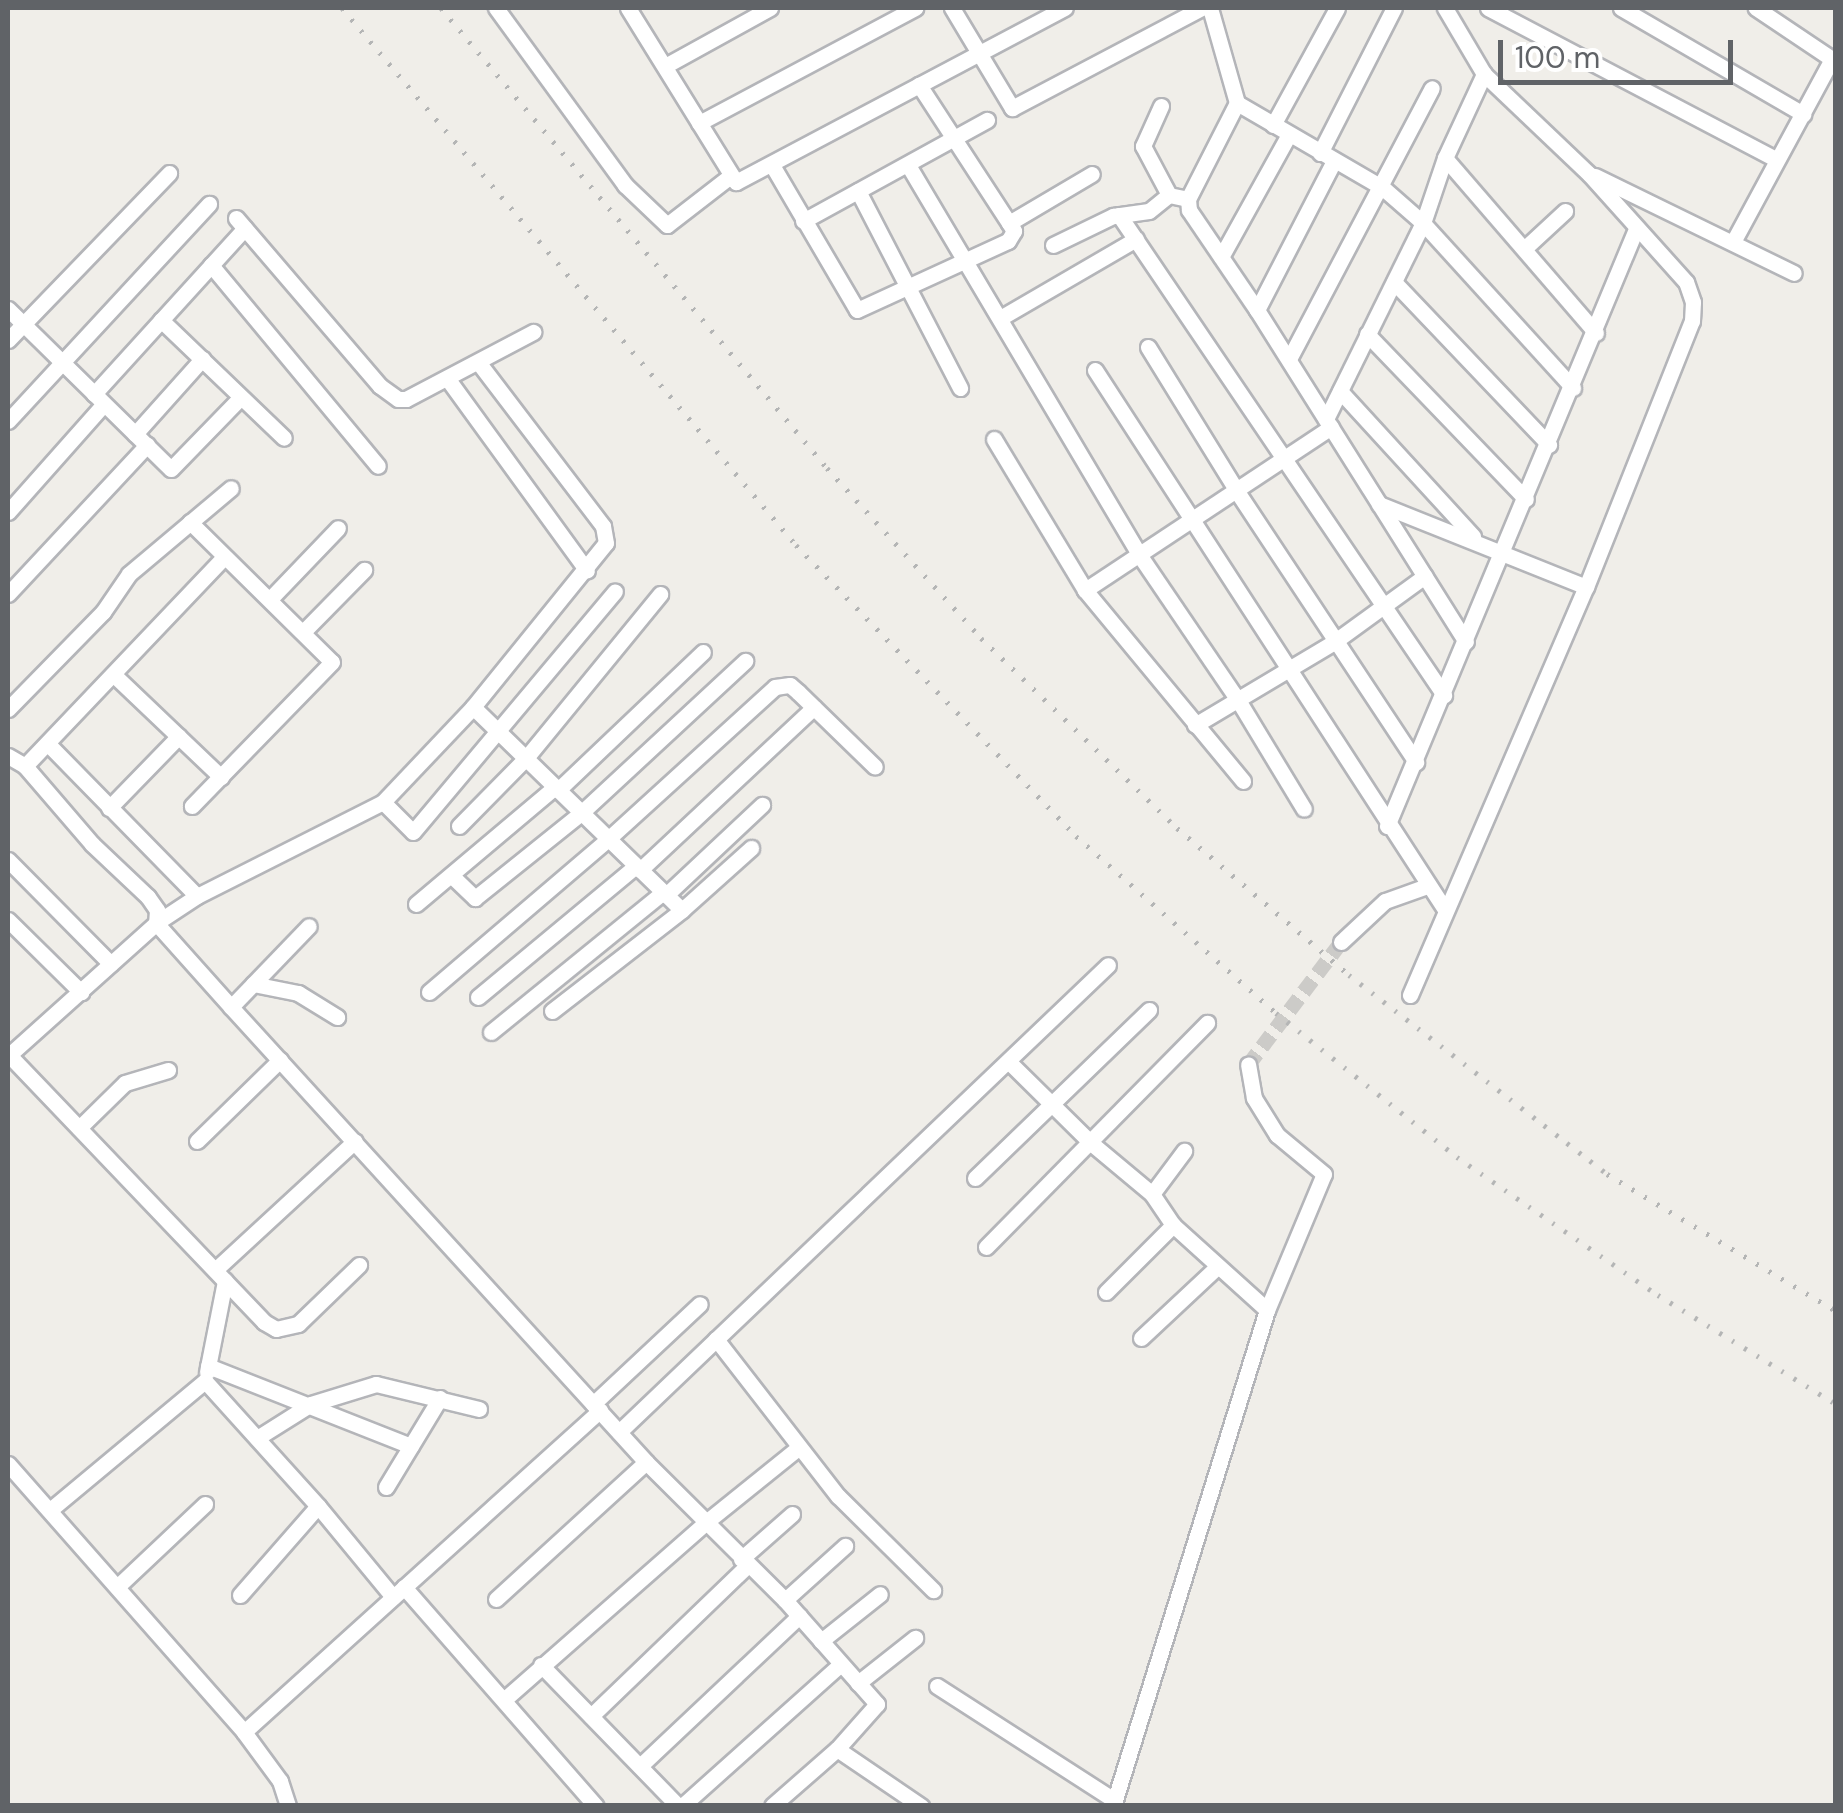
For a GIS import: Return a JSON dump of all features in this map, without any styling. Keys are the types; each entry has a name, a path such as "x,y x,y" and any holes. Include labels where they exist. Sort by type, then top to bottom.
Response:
{"street":[{"path":"496,8 625,185 667,225 729,177"},
{"path":"628,8 729,177 740,182 1065,8"},
{"path":"665,66 770,8"},
{"path":"699,124 914,8"},
{"path":"952,8 1012,108 1202,8"},
{"path":"1210,8 1237,104 1188,199 1189,210 1289,359 1466,642"},
{"path":"1273,125 1336,8"},
{"path":"1257,310 1394,8"},
{"path":"1410,994 1586,587 1692,321 1693,302 1686,282 1589,174 1484,74 1445,8"},
{"path":"1488,8 1776,160"},
{"path":"1621,8 1803,114"},
{"path":"1734,242 1832,59 1756,8"},
{"path":"1086,590 1285,462 1328,423 1423,223 1445,158 1484,74"},
{"path":"772,166 856,310 1012,238 1009,223 919,85"},
{"path":"1289,359 1383,188 1432,88"},
{"path":"1237,104 1383,188 1423,223 1574,388"},
{"path":"1161,106 1144,146 1169,195"},
{"path":"803,221 987,120"},
{"path":"1221,257 1288,136"},
{"path":"1445,158 1596,333"},
{"path":"908,164 1140,556 1238,700 1304,809"},
{"path":"8,340 169,173"},
{"path":"1009,223 1092,174"},
{"path":"1589,174 1794,273"},
{"path":"858,192 960,388"},
{"path":"1169,195 1188,199"},
{"path":"1053,245 1119,214 1149,211 1169,195"},
{"path":"8,421 209,204"},
{"path":"1524,249 1565,211"},
{"path":"1119,214 1444,695"},
{"path":"8,512 161,320 212,265 240,223 389,395 406,400 533,332"},
{"path":"1387,826 1574,388 1636,229"},
{"path":"1002,317 1136,239"},
{"path":"212,265 378,466"},
{"path":"1394,282 1549,444"},
{"path":"8,309 171,469 241,396"},
{"path":"161,320 284,438"},
{"path":"1367,334 1526,499"},
{"path":"1148,346 1238,493 1416,762"},
{"path":"8,594 141,440 202,359"},
{"path":"359,1265 289,1329 264,1322 8,1056 156,923 197,896 383,802 473,707 606,543 603,526 478,362"},
{"path":"1094,370 1290,668 1387,826 1444,908"},
{"path":"447,378 587,571"},
{"path":"1340,391 1476,539"},
{"path":"994,439 1086,590 1244,782"},
{"path":"8,708 103,612 129,574 231,488"},
{"path":"1380,504 1476,539 1586,587"},
{"path":"190,522 330,657 330,667 192,806"},
{"path":"270,599 338,528"},
{"path":"25,766 224,556"},
{"path":"304,631 364,570"},
{"path":"1195,725 1334,642 1425,576"},
{"path":"383,802 413,832 615,591"},
{"path":"459,826 526,758 660,594"},
{"path":"416,904 556,789 703,652"},
{"path":"452,876 475,898 582,813 744,662"},
{"path":"114,675 222,777"},
{"path":"429,992 608,839 774,687 790,685 875,767"},
{"path":"473,707 682,910"},
{"path":"478,997 638,868 814,707"},
{"path":"109,808 178,736"},
{"path":"48,744 197,896"},
{"path":"8,756 25,766 92,844 148,897 158,910 156,923"},
{"path":"491,1032 664,894 762,805"},
{"path":"552,1011 682,910 751,848"},
{"path":"8,860 111,964"},
{"path":"1341,942 1385,901 1427,886"},
{"path":"156,923 646,1462 784,1600 877,1704 837,1749 772,1806"},
{"path":"231,1006 309,926"},
{"path":"11,929 80,992"},
{"path":"619,1432 1010,1063 1108,965"},
{"path":"253,984 298,993 338,1017"},
{"path":"975,1178 1149,1010"},
{"path":"986,1248 1207,1023"},
{"path":"196,1142 280,1060"},
{"path":"1010,1063 1091,1143 1152,1194 1173,1225 1268,1310"},
{"path":"937,1686 1113,1803 1268,1310 1324,1174 1278,1135 1254,1098 1248,1065"},
{"path":"79,1128 125,1083 168,1070"},
{"path":"50,1510 206,1374 220,1276 355,1141"},
{"path":"1152,1194 1184,1152"},
{"path":"1106,1292 1173,1225"},
{"path":"1141,1338 1218,1268"},
{"path":"244,1732 399,1592 700,1304"},
{"path":"716,1340 798,1448 866,1526 934,1590"},
{"path":"206,1374 311,1404 411,1446"},
{"path":"206,1374 318,1506 506,1698 596,1806"},
{"path":"257,1438 311,1404 376,1384 479,1409"},
{"path":"386,1487 440,1398"},
{"path":"506,1698 705,1522 798,1448"},
{"path":"496,1599 646,1462"},
{"path":"8,1464 244,1732 280,1781 288,1806"},
{"path":"117,1587 205,1504"},
{"path":"240,1595 318,1506"},
{"path":"591,1716 792,1514"},
{"path":"784,1600 844,1546"},
{"path":"822,1641 880,1594"},
{"path":"640,1766 799,1616"},
{"path":"858,1683 915,1638"},
{"path":"541,1666 680,1806 841,1664"},
{"path":"837,1749 921,1806"}],"tunnel":[{"path":"1248,1065 1341,942"}],"railway":[{"path":"342,8 796,545 1076,836 1276,1013 1457,1157 1658,1295 1836,1404"},
{"path":"441,8 827,468 981,638 1177,828 1349,975 1607,1174 1836,1311"}]}
